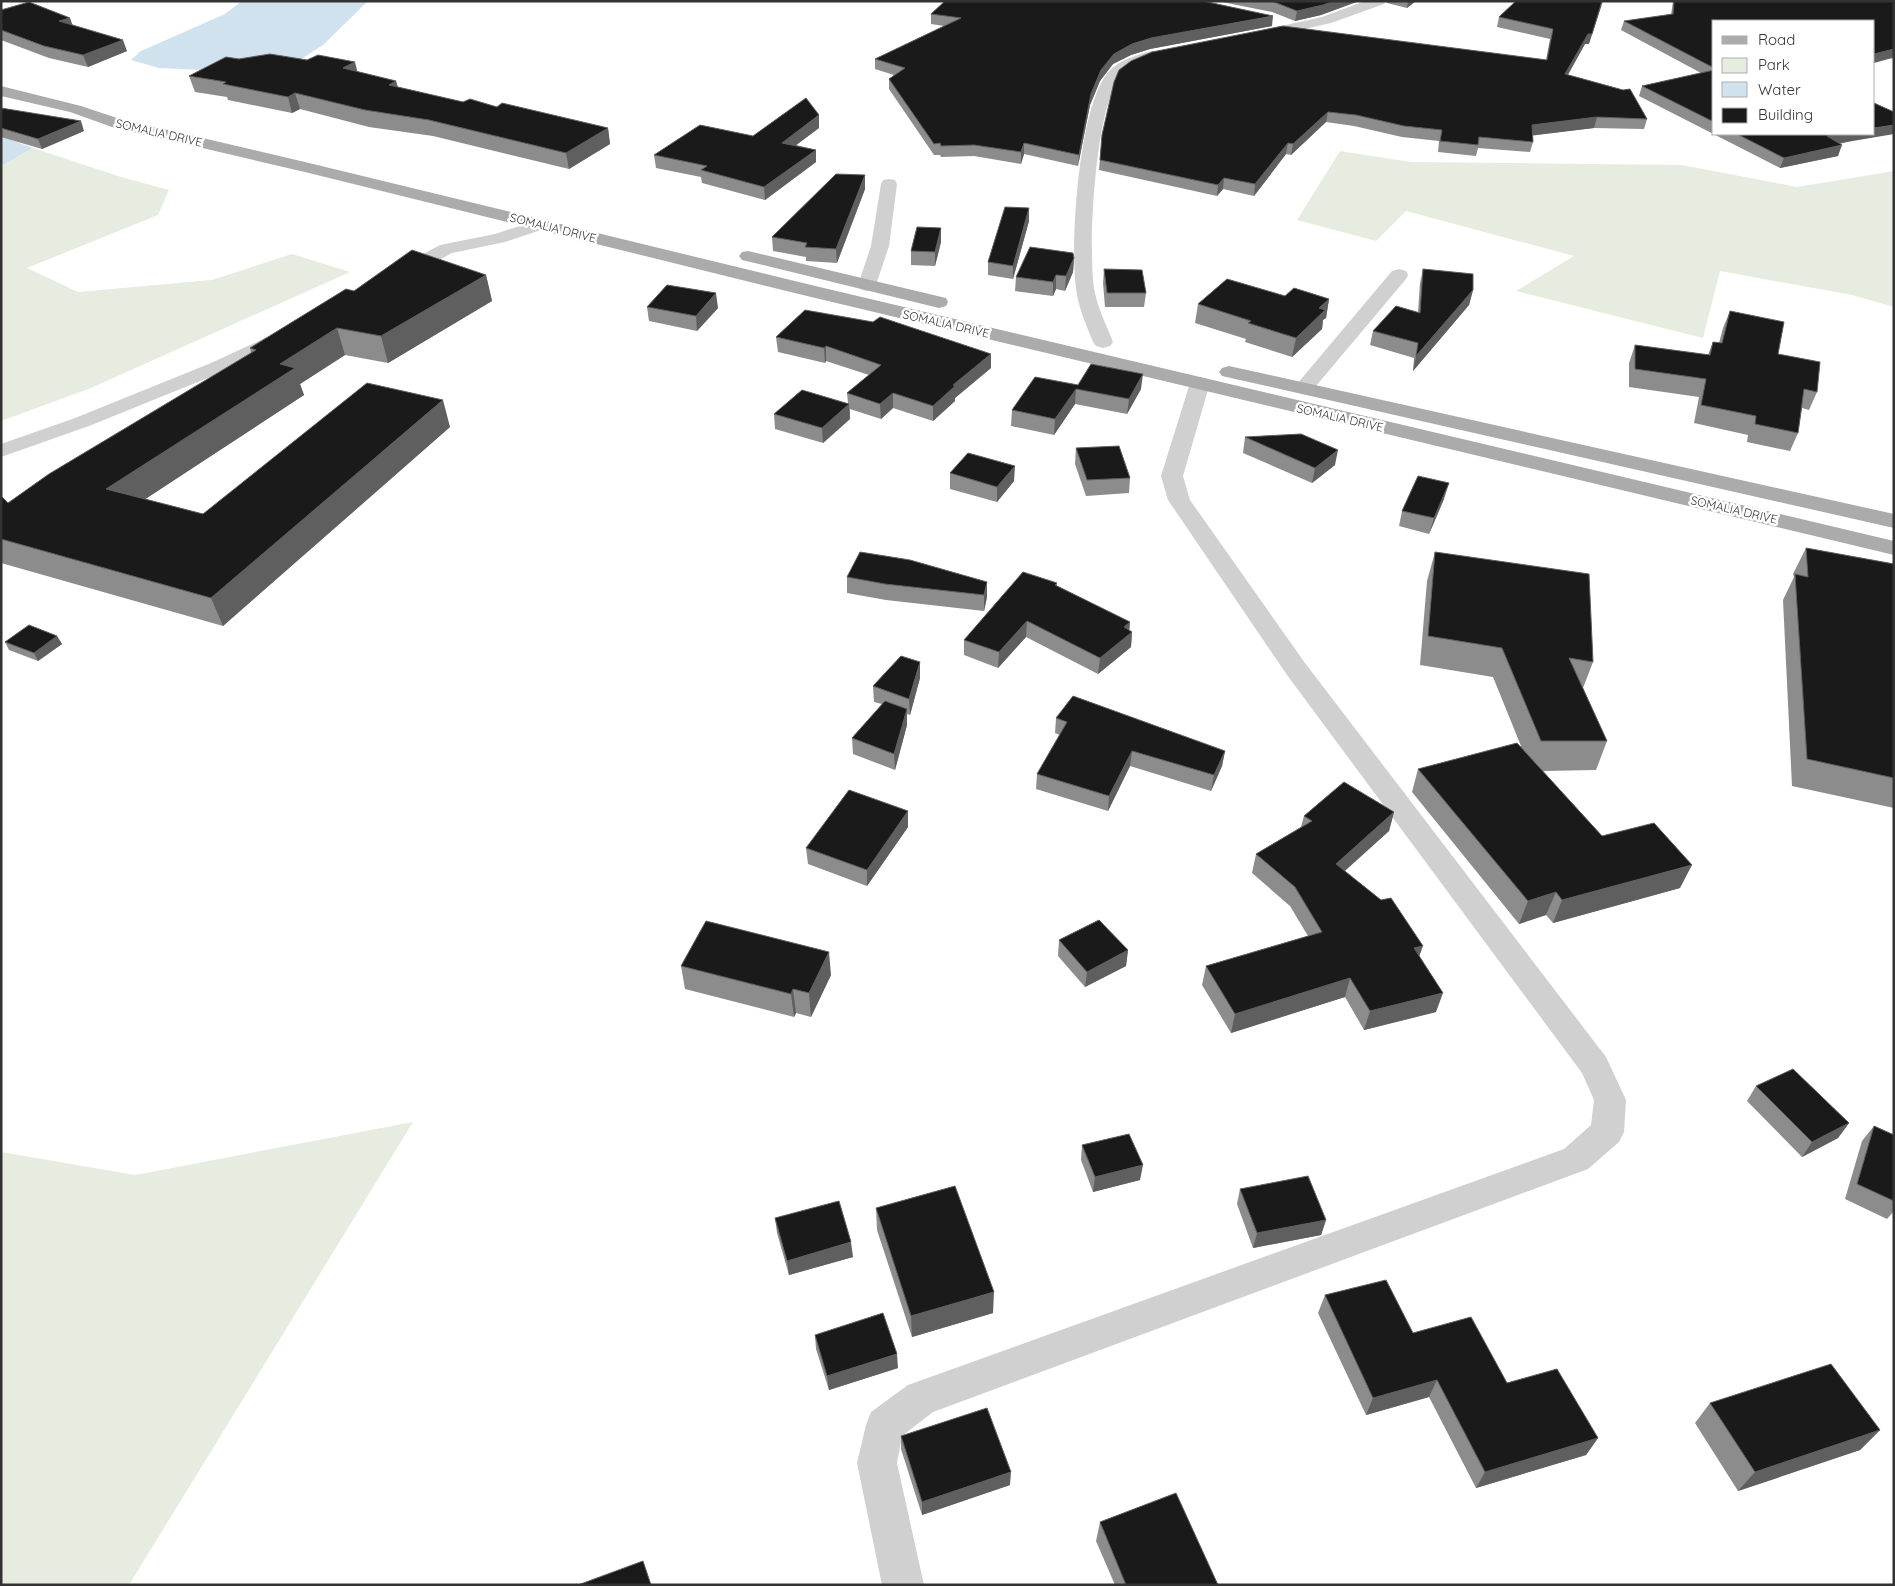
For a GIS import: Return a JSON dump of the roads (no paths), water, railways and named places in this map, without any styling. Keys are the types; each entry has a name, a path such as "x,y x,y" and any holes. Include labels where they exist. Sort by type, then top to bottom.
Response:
{"main road":[{"name":"SOMALIA DRIVE","path":"1,78 649,233"},
{"name":"SOMALIA DRIVE","path":"1,90 112,122 1894,548"},
{"name":"SOMALIA DRIVE","path":"732,252 952,305"},
{"path":"1084,337 1122,346"},
{"name":"SOMALIA DRIVE","path":"1140,351 1894,521"}],"street":[{"path":"1242,38 1326,20 1379,1"},
{"path":"1272,18 1292,27"},
{"path":"1103,342 1090,311 1085,287 1084,220 1092,129 1105,88 1111,77 1133,62 1163,53"},
{"path":"867,285 880,246 889,184"},
{"path":"386,282 446,249 499,238 538,225"},
{"path":"1304,388 1400,275"},
{"path":"1,451 82,422 218,367 302,327"},
{"path":"903,1585 877,1463 885,1425 921,1398 1576,1159 1608,1132 1610,1100 1596,1066 1296,669 1179,500 1172,476 1200,383"}],"water":[{"path":"242,1 368,1 323,45 292,65 225,71 159,68 131,60 141,51 225,14"},
{"path":"1,136 33,148 1,166"}]}
